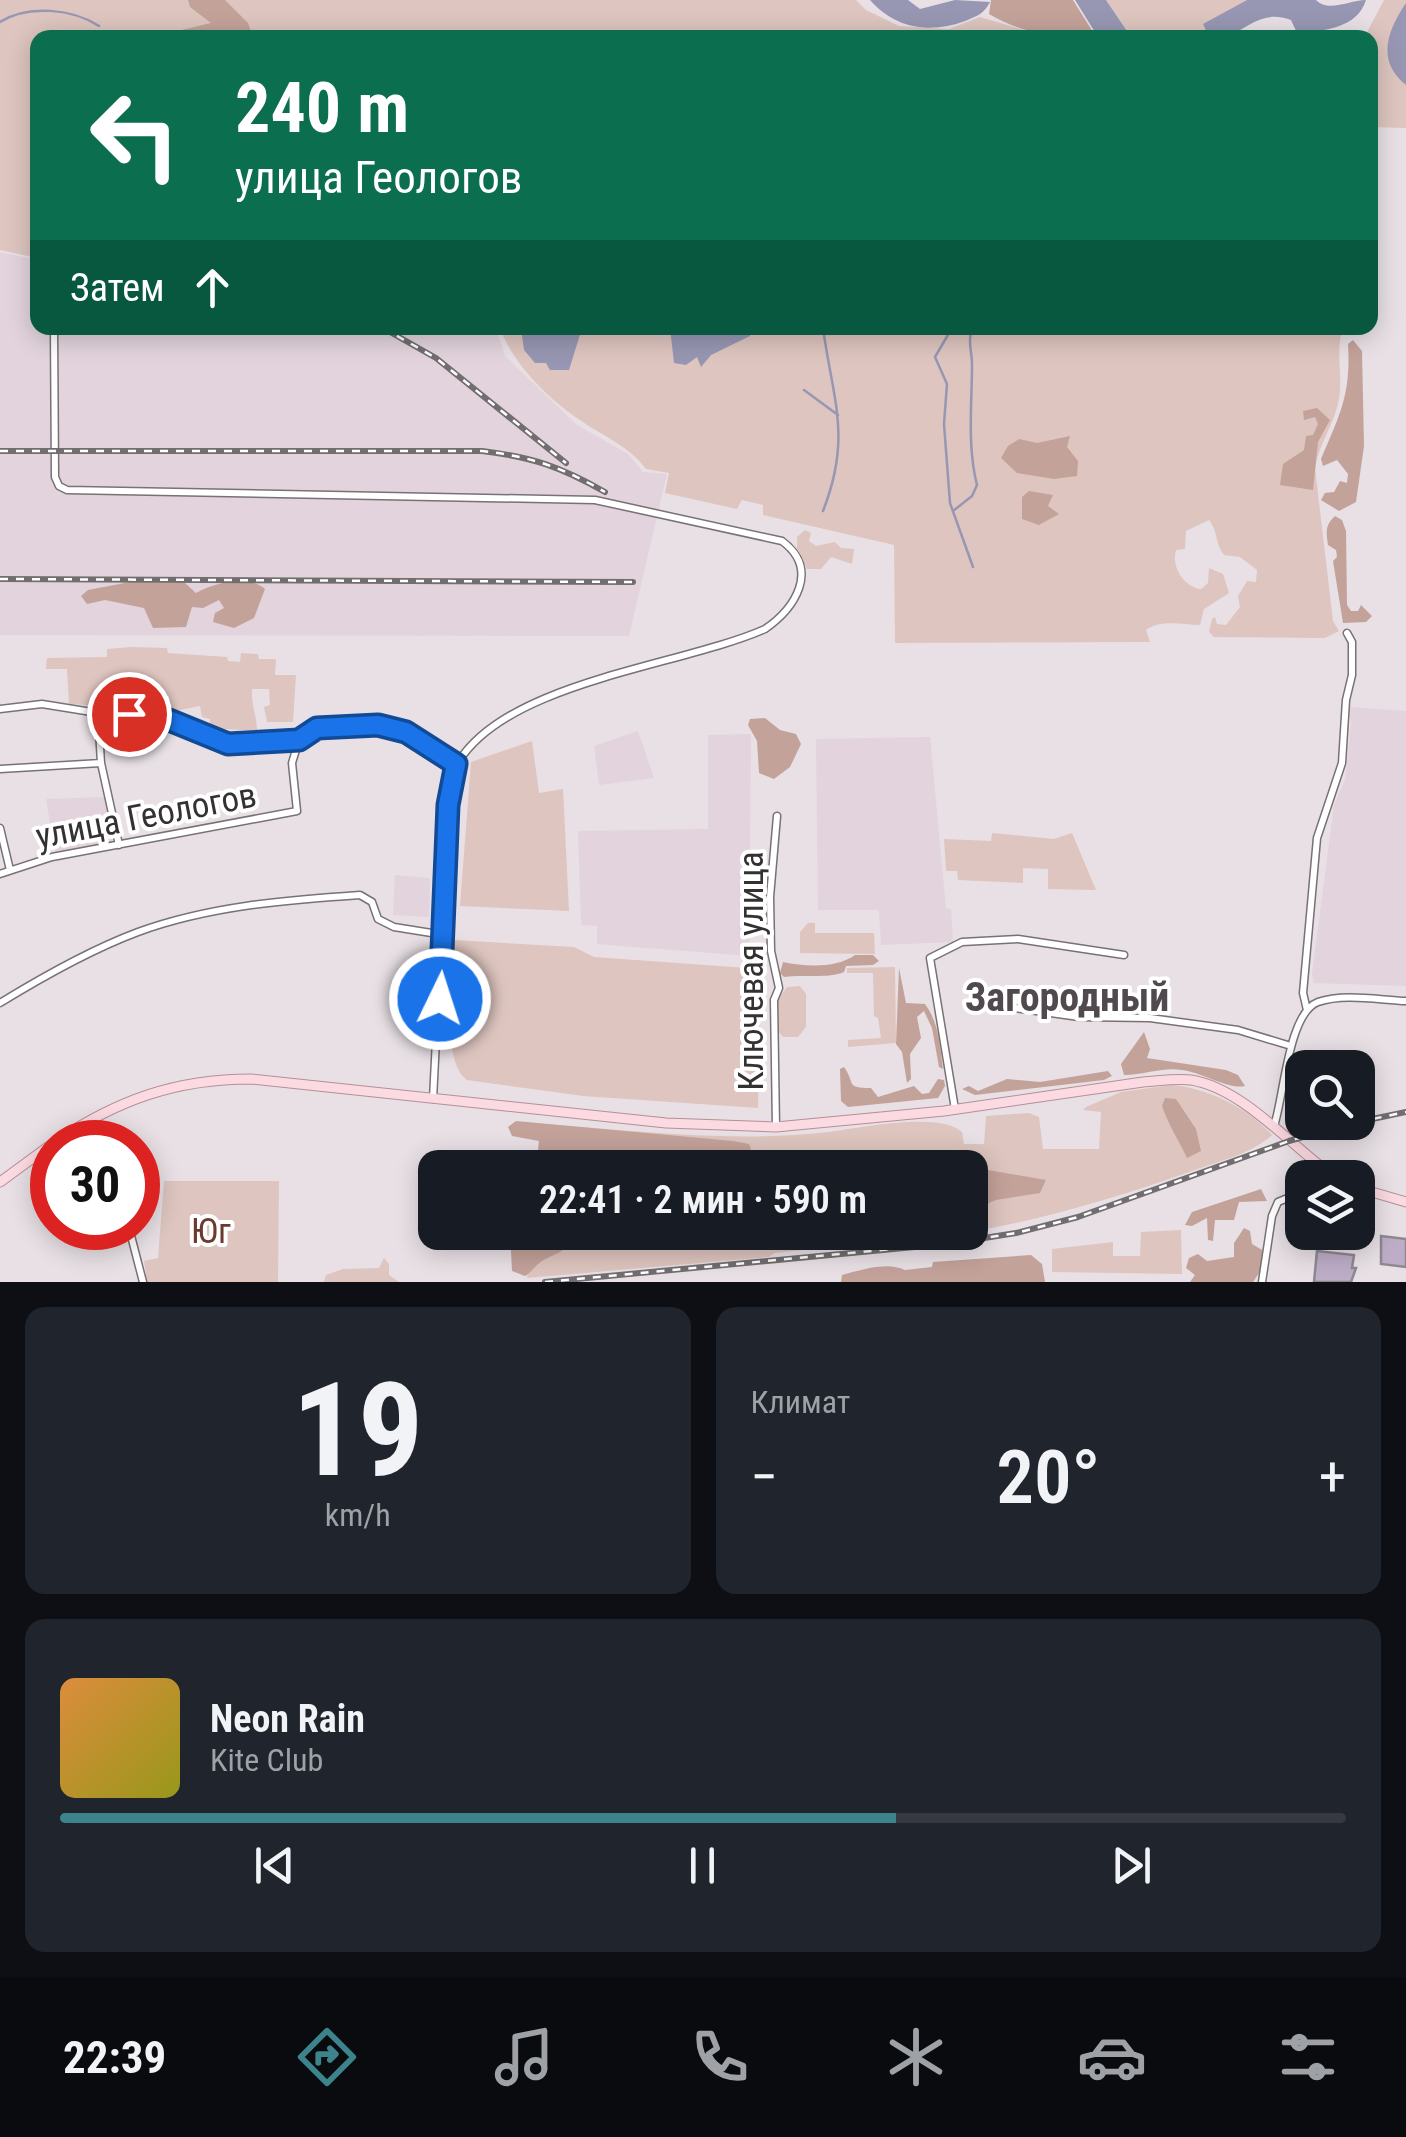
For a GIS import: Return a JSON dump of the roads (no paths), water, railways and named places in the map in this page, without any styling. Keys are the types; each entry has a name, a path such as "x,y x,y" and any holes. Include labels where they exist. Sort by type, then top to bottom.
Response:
{"main road":[{"path":"91,1120 141,1095 213,1080 251,1079 666,1124 776,1127 955,1110 1143,1082 1183,1080 1218,1088 1314,1160"},
{"path":"0,1182 30,1161"},
{"path":"1375,1193 1406,1202"}],"street":[{"path":"54,335 55,476 59,486 67,490 594,500 782,542 794,553 800,574 798,593 790,610 765,629 738,642 614,675 532,705 488,728 456,764 448,805 433,1099"},
{"path":"1307,1010 1303,993 1318,838 1342,763 1346,700 1352,676 1352,642 1347,633"},
{"path":"0,710 42,704 98,714 152,713 228,744 299,740 317,728 378,725 406,732 456,764"},
{"path":"98,714 101,763 120,845"},
{"name":"улица Геологов","path":"0,874 52,857 297,812 292,763 299,740"},
{"path":"0,768 101,763"},
{"name":"Ключевая улица","path":"776,1127 774,1000 779,988 771,951 770,897 777,816"},
{"path":"0,828 10,870"},
{"path":"0,1003 47,975 142,931 236,907 360,895 372,902 378,919 394,926 444,935"},
{"path":"955,1110 930,958 962,942 1018,940 1124,955"},
{"path":"1274,1128 1291,1046 1307,1010 1316,1002 1331,1000 1406,1001"},
{"path":"979,1003 1079,1017 1150,1018 1238,1030 1291,1046"},
{"path":"1262,1282 1272,1216 1278,1202 1285,1199"},
{"path":"135,1250 143,1282"}],"water":[{"path":"870,0 908,0 920,9 955,0 990,2 983,12 965,21 926,28 902,23"},
{"path":"1075,0 1106,0 1126,30 1094,30"},
{"path":"1247,0 1316,0 1333,6 1366,0 1362,10 1348,22 1324,30 1296,30 1291,20 1274,17 1241,30 1206,30 1203,24"},
{"path":"1406,3 1406,85 1391,66 1388,45"},
{"path":"522,335 580,335 569,370 550,370 546,363 535,363 524,350"},
{"path":"671,335 750,335 711,355 701,367 697,357 686,365 674,363"}],"waterway":[{"path":"0,22 24,13 50,11 99,26"},
{"path":"823,511 832,485 838,440 824,335"},
{"path":"948,335 935,357 947,384 944,424 950,503 973,567"},
{"path":"953,511 972,496 977,485 971,440 971,335"},
{"path":"804,390 838,415"}],"railway":[{"path":"395,335 436,358 566,463"},
{"path":"0,451 482,451 546,464 605,492"},
{"path":"0,579 633,582"},
{"path":"1375,1118 1406,1112"},
{"path":"545,1282 946,1244 1016,1233 1078,1217 1292,1140"}],"district":[{"name":"Загородный","path":"1067,997"}],"park label":[{"name":"Юг","path":"211,1231"}]}
